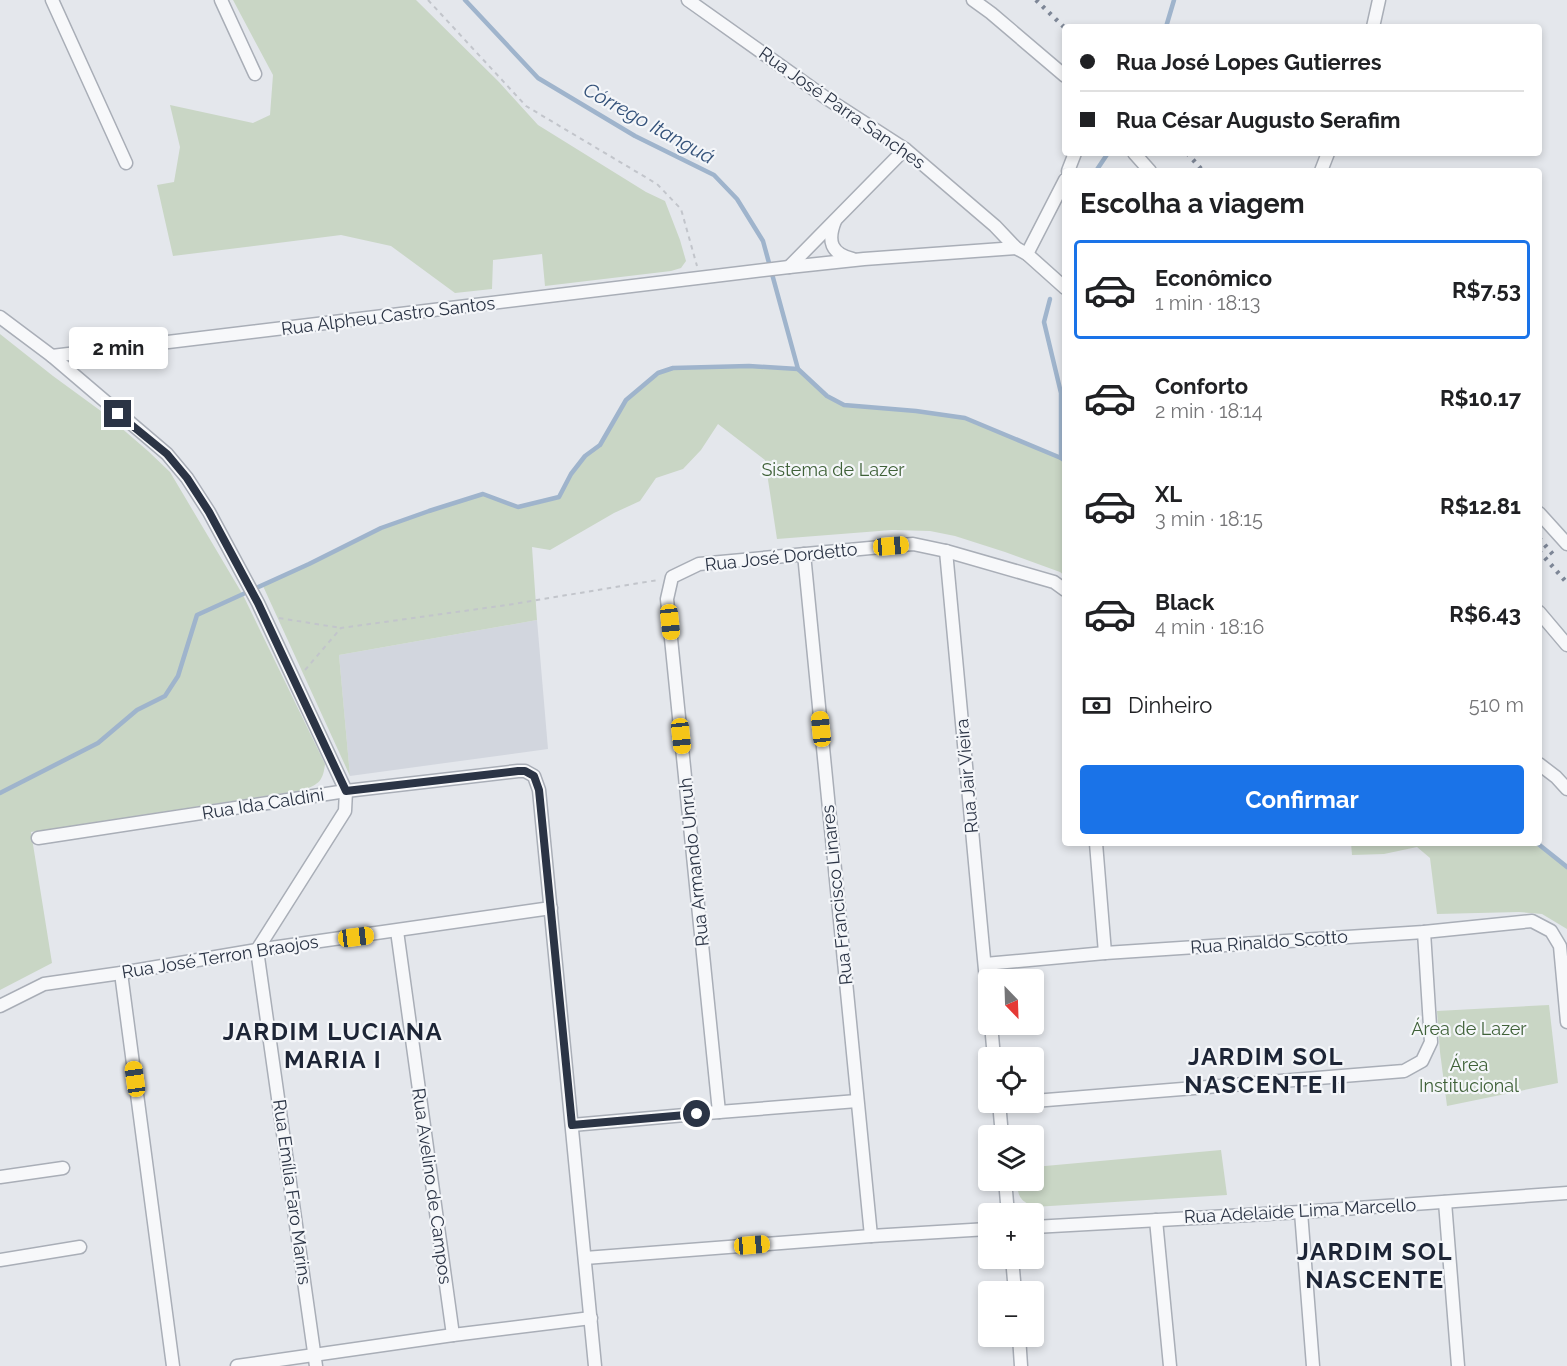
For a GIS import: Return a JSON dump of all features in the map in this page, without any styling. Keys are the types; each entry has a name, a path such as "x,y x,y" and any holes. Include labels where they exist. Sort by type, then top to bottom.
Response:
{"street":[{"path":"52,0 126,163"},
{"path":"221,0 255,74"},
{"name":"Rua José Parra Sanches","path":"688,0 826,98 905,149 1062,285"},
{"path":"973,0 1062,73"},
{"path":"991,13 998,0"},
{"path":"1374,24 1379,0"},
{"path":"787,267 905,149"},
{"path":"1137,156 1147,168"},
{"path":"1022,251 1062,185"},
{"name":"Rua Alpheu Castro Santos","path":"835,219 831,229 833,248 850,259 1022,251"},
{"name":"Rua Alpheu Castro Santos","path":"52,357 724,274 864,259"},
{"path":"0,317 52,357 167,454 187,478 209,512 258,603 346,791 345,811 257,950"},
{"path":"1544,527 1567,544"},
{"name":"Rua José Dordetto","path":"672,577 699,564 913,544 946,551 1054,582 1062,588"},
{"name":"Rua Jair Vieira","path":"946,551 985,969"},
{"name":"Rua Francisco Linares","path":"804,554 871,1236"},
{"name":"Rua Armando Unruh","path":"672,577 667,599 719,1112"},
{"path":"1542,616 1567,645"},
{"path":"1542,766 1567,789"},
{"name":"Rua Ida Caldini","path":"38,838 346,791 525,771 534,776 539,790 551,908"},
{"path":"1096,846 1105,953"},
{"path":"551,908 595,1366"},
{"name":"Rua José Terron Braojos","path":"0,1006 44,984 257,950 551,908"},
{"name":"Rua Rinaldo Scotto","path":"985,964 1105,953 1424,932 1532,921 1551,932 1560,946 1567,1022"},
{"name":"Rua Avelino de Campos","path":"397,931 453,1335"},
{"path":"1044,1100 1404,1071 1422,1061 1431,1042 1424,932"},
{"name":"Rua Emília Faro Marins","path":"257,950 315,1361"},
{"path":"121,973 173,1366"},
{"path":"572,1125 858,1101"},
{"path":"0,1177 63,1168"},
{"name":"Rua Adelaide Lima Marcello","path":"1044,1226 1567,1194"},
{"path":"1445,1203 1458,1366"},
{"path":"1301,1212 1313,1366"},
{"path":"1156,1220 1170,1366"},
{"path":"585,1258 978,1230"},
{"path":"0,1260 80,1247"},
{"path":"237,1366 315,1361 453,1335 591,1318"},
{"path":"1019,1347 1021,1366"}],"path":[{"path":"428,0 526,106 657,184 681,209 701,278"},
{"path":"264,616 342,628 530,601 672,577"},
{"path":"295,682 342,628"}],"shaded area":[{"path":"537,620 548,749 350,776 339,655"}],"green space":[{"path":"233,0 416,0 499,82 538,125 646,192 665,201 686,261 681,268 671,271 545,286 542,254 493,260 492,289 455,293 391,246 341,235 173,256 157,185 174,182 180,147 170,105 253,123 270,115 273,75"},
{"path":"0,334 105,414 170,472 243,595 325,764 319,781 304,790 31,832 52,963 0,990"},
{"name":"Sistema de Lazer","path":"749,366 798,369 827,396 844,405 965,418 1061,458 1062,574 1005,552 955,536 930,531 892,530 777,539 765,460 718,424 701,450 683,469 656,478 640,501 614,513 550,550 532,547 537,620 339,655 350,776 263,586 381,528 483,494 518,507 559,497 571,474 585,456 600,445 626,400 658,373 675,368"},
{"path":"1351,846 1541,846 1567,867 1567,929 1542,914 1519,912 1437,914 1430,858 1417,847 1384,854 1352,855"},
{"path":"1549,1005 1558,1083 1447,1106 1437,1011"},
{"path":"1221,1150 1227,1195 1044,1206 1044,1203 1027,1203 1022,1200 1018,1191 1044,1191 1044,1166"}],"waterway":[{"name":"Córrego Itanguá","path":"465,0 538,78 635,136 714,175 737,199 763,241 798,369 827,396 844,405 965,418 1062,459"},
{"path":"1167,24 1174,0"},
{"path":"1098,168 1106,156"},
{"path":"1050,299 1044,322 1061,393 1061,458"},
{"path":"0,793 98,743 137,710 165,696 178,676 197,615 381,528 429,511 483,494 518,507 559,497 571,474 585,456 600,445 626,400 658,373 673,368 749,366 798,369"},
{"name":"Córrego Itanguá","path":"1541,846 1567,867"}],"railway":[{"path":"1036,0 1062,25"},
{"path":"1190,156 1200,168"},
{"path":"1542,542 1555,557"},
{"path":"1542,554 1567,583"}],"district":[{"name":"JARDIM LUCIANA MARIA I","path":"333,1046"},
{"name":"JARDIM SOL NASCENTE II","path":"1266,1071"},
{"name":"JARDIM SOL NASCENTE","path":"1375,1266"}],"route":[{"path":"118,414 167,454 187,478 209,512 258,603 346,791 518,771 525,771 534,776 539,790 572,1125 697,1114"}],"park label":[{"name":"Área de Lazer","path":"1469,1029"},
{"name":"Área Institucional","path":"1469,1075"}]}
